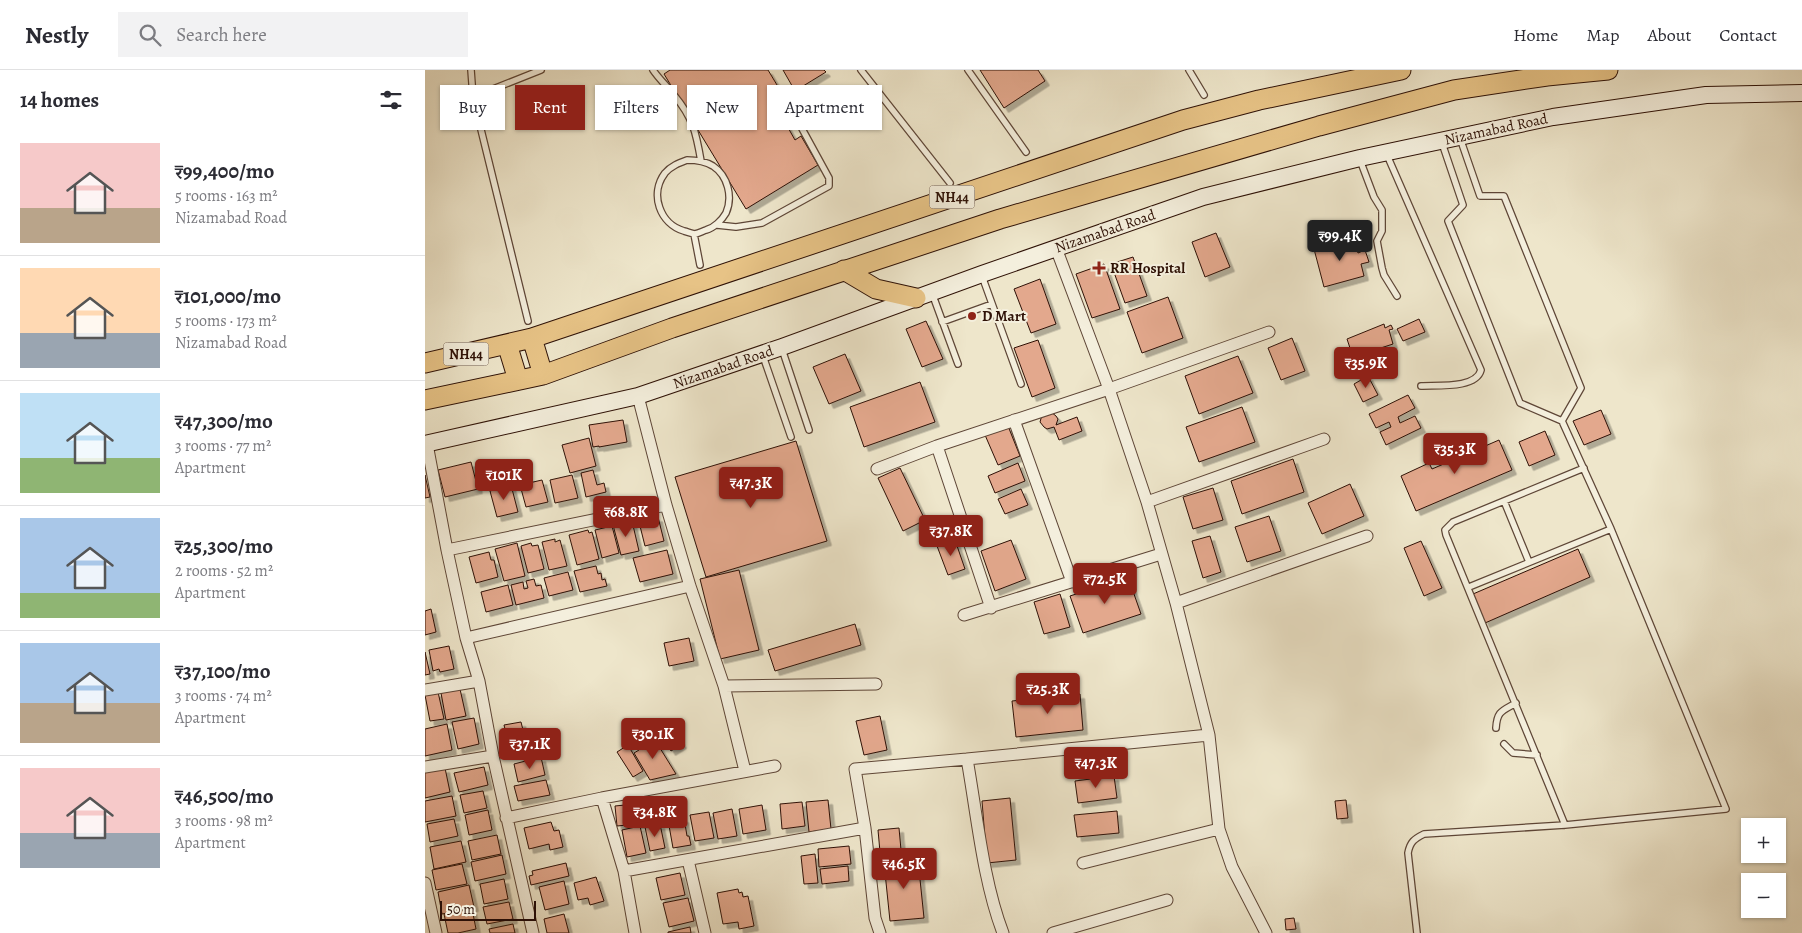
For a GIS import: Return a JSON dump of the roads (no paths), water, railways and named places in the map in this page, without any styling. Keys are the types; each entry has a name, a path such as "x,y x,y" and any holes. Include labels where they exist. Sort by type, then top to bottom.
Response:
{"highway":[{"name":"NH44","path":"425,363 507,344 530,330 1183,120 1259,100 1401,70"},
{"name":"NH44","path":"425,400 543,375 672,328 1040,207 1319,126 1454,90 1547,76 1607,70"},
{"path":"844,270 876,289 924,295"},
{"path":"530,330 543,375"},
{"path":"507,344 518,380"}],"main road":[{"name":"Nizamabad Road","path":"426,444 638,396 782,347 981,274 1203,197 1360,158 1553,117 1706,95 1802,93"}],"street":[{"path":"1056,248 1109,389 1147,502 1177,603 1187,652 1209,735 1219,829 1232,867 1266,933"},
{"path":"877,469 937,446 1109,389 1269,332"},
{"path":"638,396 666,506 690,586 724,686 745,771"},
{"path":"1014,420 1072,582"},
{"path":"1147,502 1324,439"},
{"path":"426,444 466,638 479,681 506,818 533,933"},
{"path":"937,446 991,608"},
{"path":"447,550 666,506"},
{"path":"1177,603 1367,536"},
{"path":"964,615 1161,554"},
{"path":"466,638 690,586"},
{"path":"425,690 479,681"},
{"path":"724,686 876,684"},
{"path":"880,933 875,918 865,828 855,769 1209,735"},
{"path":"425,767 493,756"},
{"path":"967,759 989,886 1003,933"},
{"path":"506,818 775,766"},
{"path":"602,798 624,871 635,933"},
{"path":"624,871 865,828"},
{"path":"1083,863 1219,829"},
{"path":"688,860 705,933"},
{"path":"425,882 429,920 436,933"},
{"path":"1053,933 1167,900"}],"lane":[{"path":"471,70 472,85"},
{"path":"505,85 541,70"},
{"path":"653,70 689,117 696,132 701,160"},
{"path":"861,70 950,182"},
{"path":"968,70 1026,152"},
{"path":"1189,70 1203,95"},
{"path":"481,130 530,330"},
{"path":"717,224 736,227 761,223 829,186 829,178 804,130"},
{"path":"1459,136 1480,196 1504,196 1581,388 1562,421"},
{"path":"1417,933 1408,853 1409,845 1415,838 1424,834 1565,825 1726,809 1611,529 1562,421 1520,403 1447,220 1463,205 1441,141"},
{"path":"1386,153 1481,370 1478,378 1468,383 1421,386"},
{"path":"1360,158 1374,197 1382,210 1382,231 1377,241 1384,274 1397,296"},
{"path":"687,160 701,160 713,166 723,175 729,188 729,201 725,214 717,224 710,229 694,234 679,230 668,222 660,211 657,198 659,185 665,173 675,165 687,160"},
{"path":"694,234 700,265"},
{"path":"981,274 1021,384"},
{"path":"924,295 942,322 958,364"},
{"path":"942,322 992,304"},
{"path":"782,347 809,430"},
{"path":"762,354 791,437"},
{"path":"1565,825 1445,530 1453,522 1584,468"},
{"path":"1504,501 1529,562"},
{"path":"1469,587 1611,529"},
{"path":"1496,728 1496,718 1500,712 1516,703"},
{"path":"1504,744 1513,754 1537,755"}],"place":[{"name":"RR Hospital","path":"1099,268"},
{"name":"D Mart","path":"972,316"}]}
